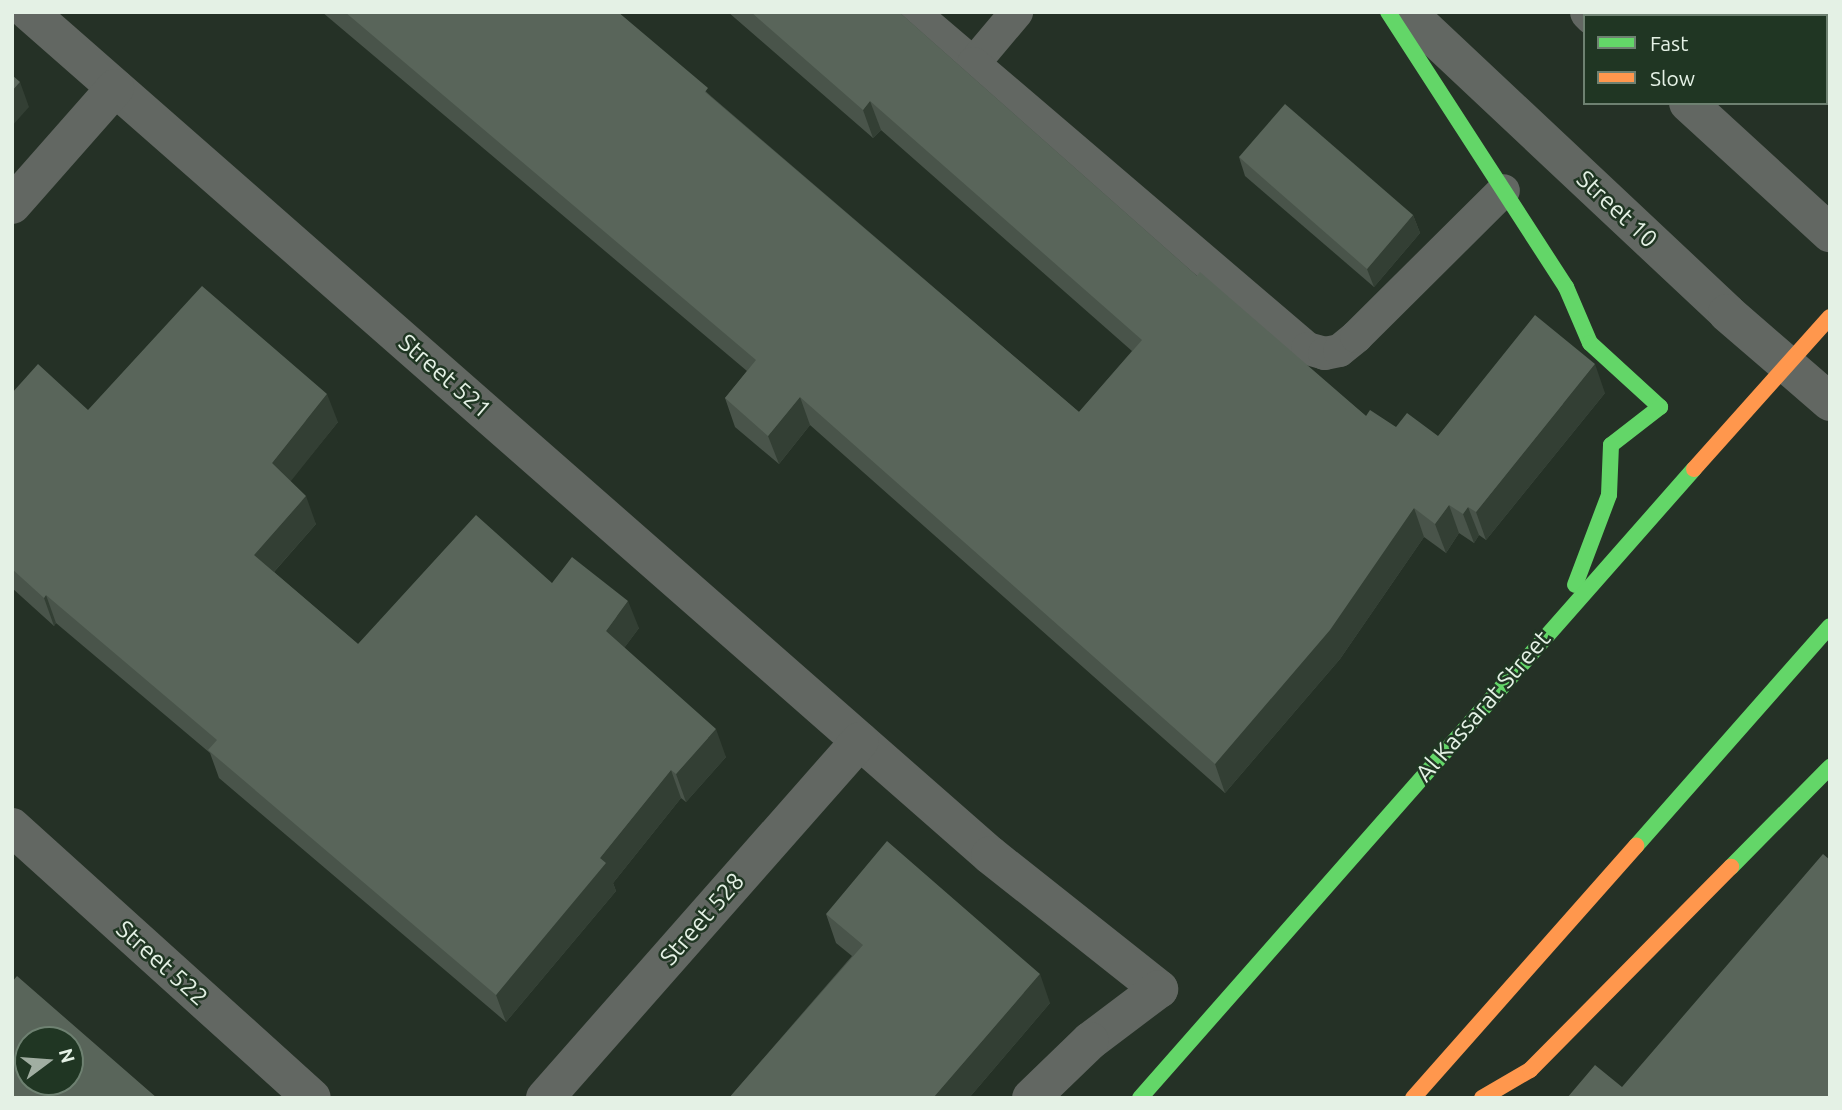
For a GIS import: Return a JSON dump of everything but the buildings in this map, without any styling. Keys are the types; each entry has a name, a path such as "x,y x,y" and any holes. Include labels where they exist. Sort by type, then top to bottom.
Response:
{"street":[{"name":"Street 521","path":"29,12 860,741"},
{"path":"1388,12 1566,286 1590,343 1660,407 1611,446 1608,495 1564,613"},
{"name":"Street 10","path":"1406,12 1830,402"},
{"path":"12,205 115,88"},
{"path":"1690,105 1830,233"},
{"name":"Al Kassarat Street","path":"1140,1098 1564,613 1830,317"},
{"path":"1413,1098 1830,626"},
{"path":"860,741 990,855 1159,989 1090,1041 1031,1098"},
{"name":"Street 528","path":"545,1098 860,741"},
{"path":"1482,1098 1530,1070 1830,767"},
{"name":"Street 522","path":"12,827 312,1098"}],"lane":[{"path":"913,12 1307,348 1324,353 1339,350 1503,190"},
{"path":"973,63 1016,12"}],"traffic: fast":[{"path":"1388,12 1566,287 1590,343 1660,407 1611,445 1609,495 1575,585"},
{"path":"1140,1098 1694,469"},
{"path":"1636,846 1830,626"},
{"path":"1731,867 1830,767"}],"traffic: slow":[{"path":"1630,12 1634,14"},
{"path":"1694,469 1830,317"},
{"path":"1413,1098 1636,846"},
{"path":"1482,1098 1530,1070 1731,867"}]}
